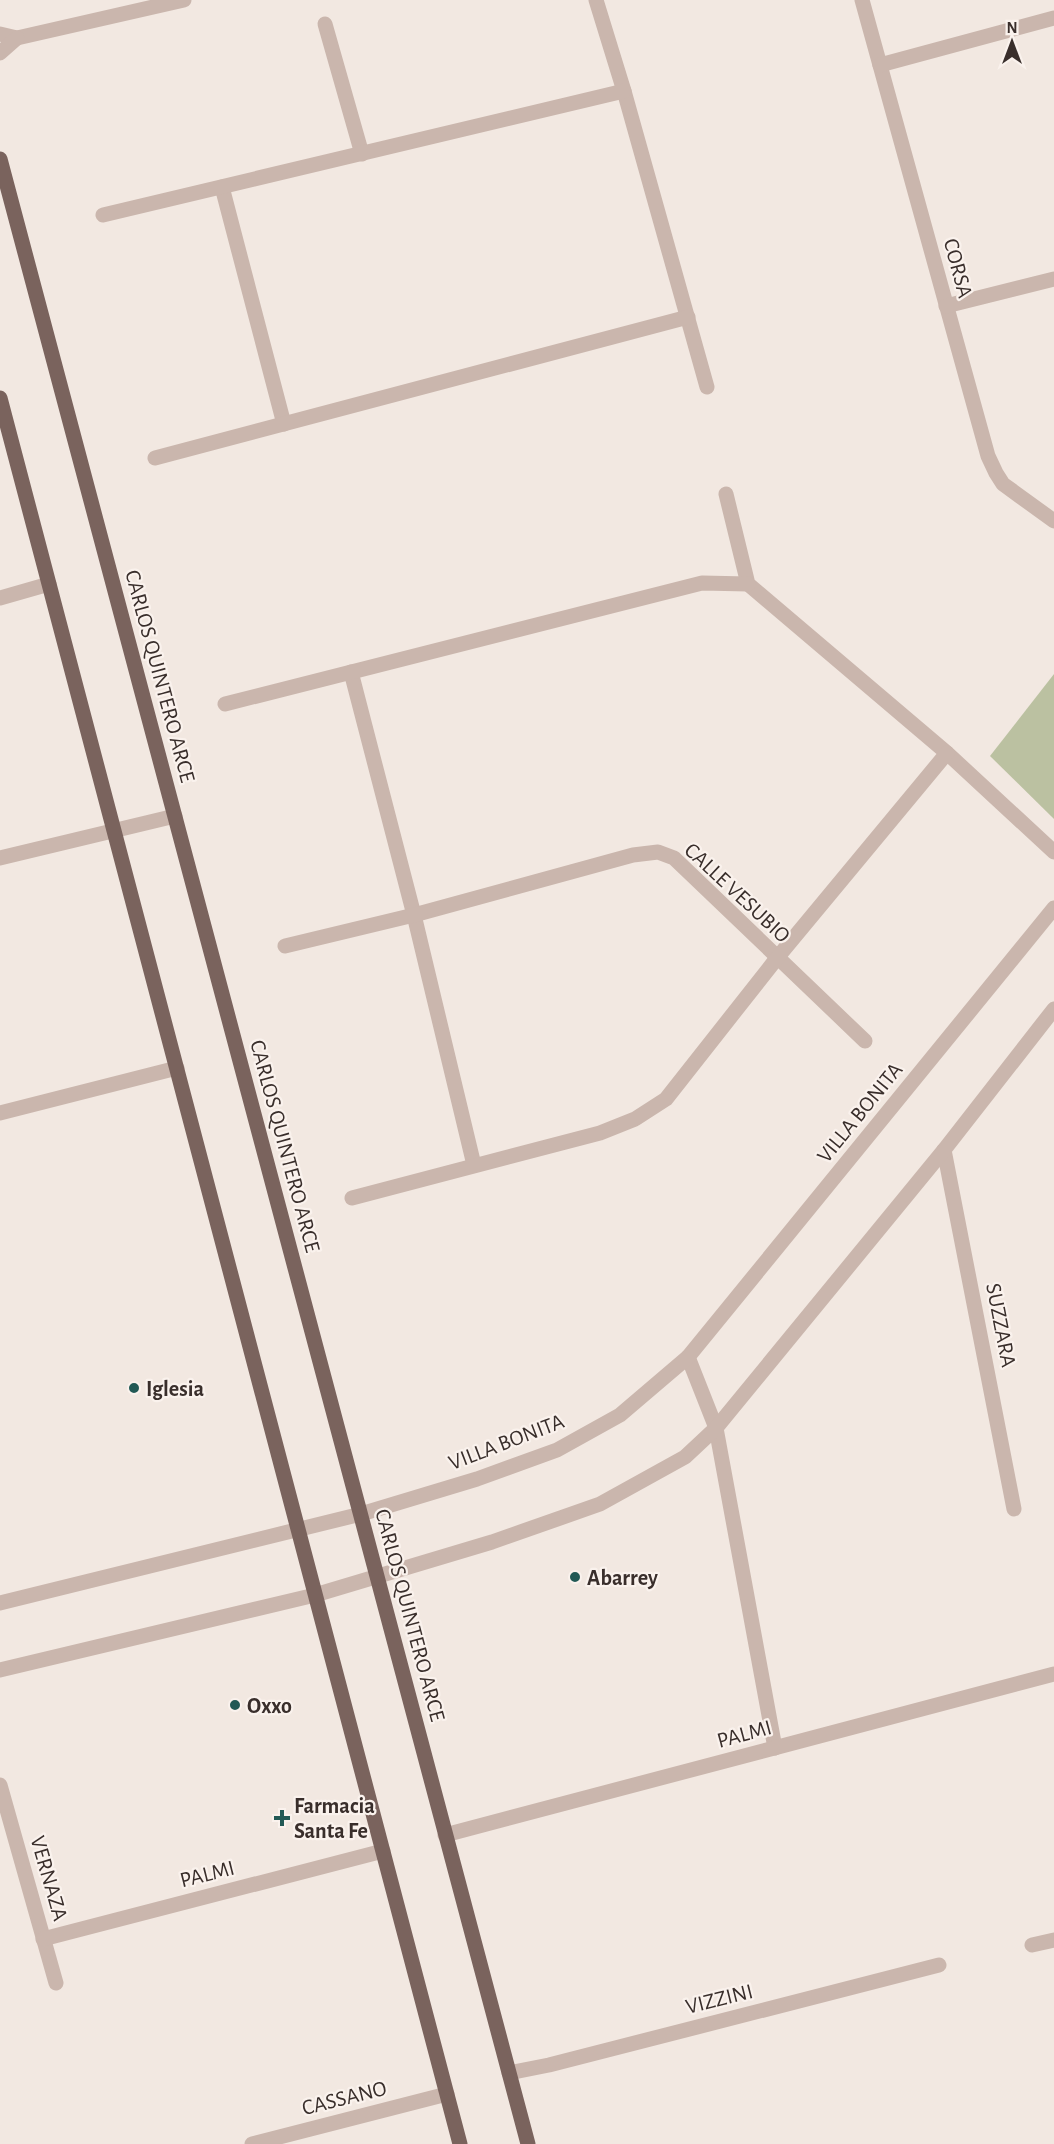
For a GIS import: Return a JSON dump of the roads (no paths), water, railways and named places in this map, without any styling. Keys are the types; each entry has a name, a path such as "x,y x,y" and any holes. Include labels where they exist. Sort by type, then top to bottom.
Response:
{"main road":[{"name":"CARLOS QUINTERO ARCE","path":"0,159 528,2144"},
{"path":"0,398 460,2144"}],"street":[{"path":"0,34 17,38 184,0"},
{"path":"596,0 707,387"},
{"name":"CORSA","path":"862,0 988,456 996,473 1010,490 1054,521"},
{"path":"880,65 1054,18"},
{"path":"325,24 362,154"},
{"path":"0,53 17,38"},
{"path":"103,215 624,92"},
{"path":"222,187 284,424"},
{"path":"946,306 1054,279"},
{"path":"155,459 688,317"},
{"path":"726,494 748,584 947,753 1054,852"},
{"path":"225,704 702,583 748,584"},
{"path":"0,598 49,584"},
{"path":"351,672 414,915 474,1164"},
{"path":"352,1198 474,1164 600,1133 635,1119 666,1099 777,958 947,753"},
{"path":"0,858 175,816"},
{"name":"CALLE VESUBIO","path":"285,946 414,915 633,855 658,852 674,858 865,1041"},
{"name":"VILLA BONITA","path":"0,1603 361,1514 477,1479 557,1450 620,1415 688,1357 1054,908"},
{"path":"0,1670 378,1578 492,1542 600,1504 685,1456 716,1428 944,1150 1054,1010"},
{"path":"0,1113 177,1068"},
{"name":"SUZZARA","path":"944,1150 1014,1509"},
{"path":"688,1357 716,1428 775,1748"},
{"name":"PALMI","path":"445,1835 1054,1674"},
{"name":"VERNAZA","path":"0,1785 56,1983"},
{"name":"PALMI","path":"43,1939 383,1851"},
{"path":"1032,1945 1054,1940"},
{"name":"VIZZINI","path":"509,2073 939,1965"},
{"name":"CASSANO","path":"252,2144 447,2094"}],"place":[{"name":"Iglesia","path":"134,1388"},
{"name":"Abarrey","path":"575,1577"},
{"name":"Oxxo","path":"235,1705"},
{"name":"Farmacia Santa Fe","path":"282,1818"}]}
